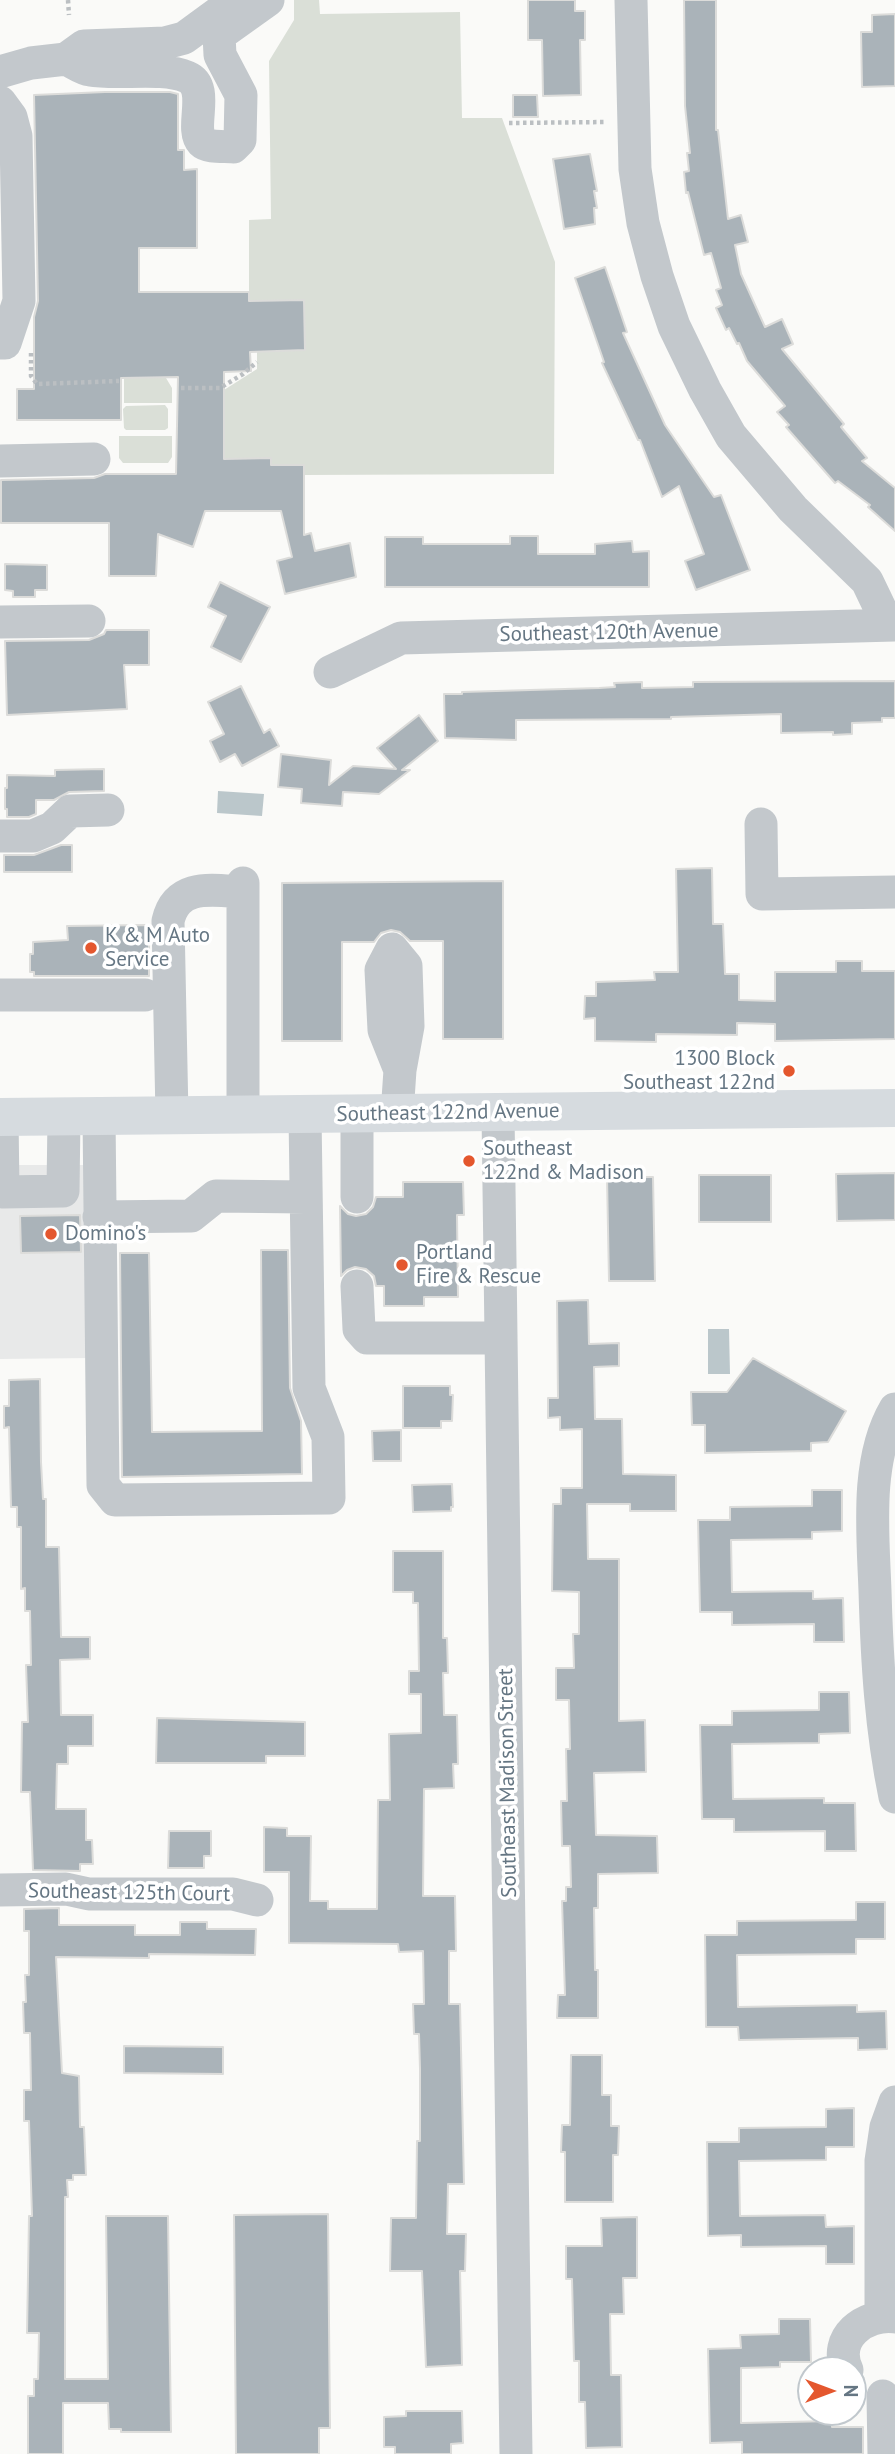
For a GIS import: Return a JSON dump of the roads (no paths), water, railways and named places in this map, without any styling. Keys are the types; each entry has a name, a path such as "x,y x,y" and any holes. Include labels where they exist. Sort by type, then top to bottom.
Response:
{"main road":[{"name":"Southeast 122nd Avenue","path":"1,1117 895,1108"}],"street":[{"path":"0,72 31,62 66,59 85,47 165,43 184,38 235,0"},
{"path":"66,59 88,70 174,74 189,78 196,85 199,98 199,135 202,142 233,147 240,140 241,95 220,55 219,35 268,0"},
{"path":"631,0 635,169 657,276 674,326 731,436 793,509 867,581 892,625"},
{"path":"0,102 11,117 16,136 19,301 5,343 15,342"},
{"path":"0,461 94,460"},
{"path":"0,622 89,621"},
{"name":"Southeast 120th Avenue","path":"330,672 401,638 892,625"},
{"path":"0,836 33,836 52,828 70,811 108,810"},
{"path":"761,824 762,894 895,892"},
{"path":"172,1116 167,921 178,898 193,892 243,887 243,1115"},
{"path":"0,995 145,995"},
{"path":"397,1114 400,1070"},
{"name":"Southeast Madison Street","path":"498,1113 516,2454"},
{"path":"357,1114 357,1197"},
{"path":"82,1116 99,1217 103,1486 115,1500 329,1499 328,1437 309,1388 305,1115"},
{"path":"1,1117 1,1192 63,1191 82,1116"},
{"path":"99,1217 191,1216 216,1196 306,1198"},
{"path":"357,1286 359,1329 367,1338 501,1338"},
{"path":"895,1409 880,1446 873,1521 878,1670 887,1755 895,1797"},
{"name":"Southeast 125th Court","path":"0,1890 66,1889 89,1894 233,1894 257,1900"},
{"path":"845,2356 845,2348 852,2332 864,2320 888,2316 881,2161 886,2127 895,2102"},
{"path":"867,2391 889,2395 884,2454"}],"place":[{"name":"K & M Auto Service","path":"91,948"},
{"name":"1300 Block Southeast 122nd","path":"789,1071"},
{"name":"Southeast 122nd & Madison","path":"469,1161"},
{"name":"Domino's","path":"51,1234"},
{"name":"Portland Fire & Rescue","path":"402,1265"}]}
